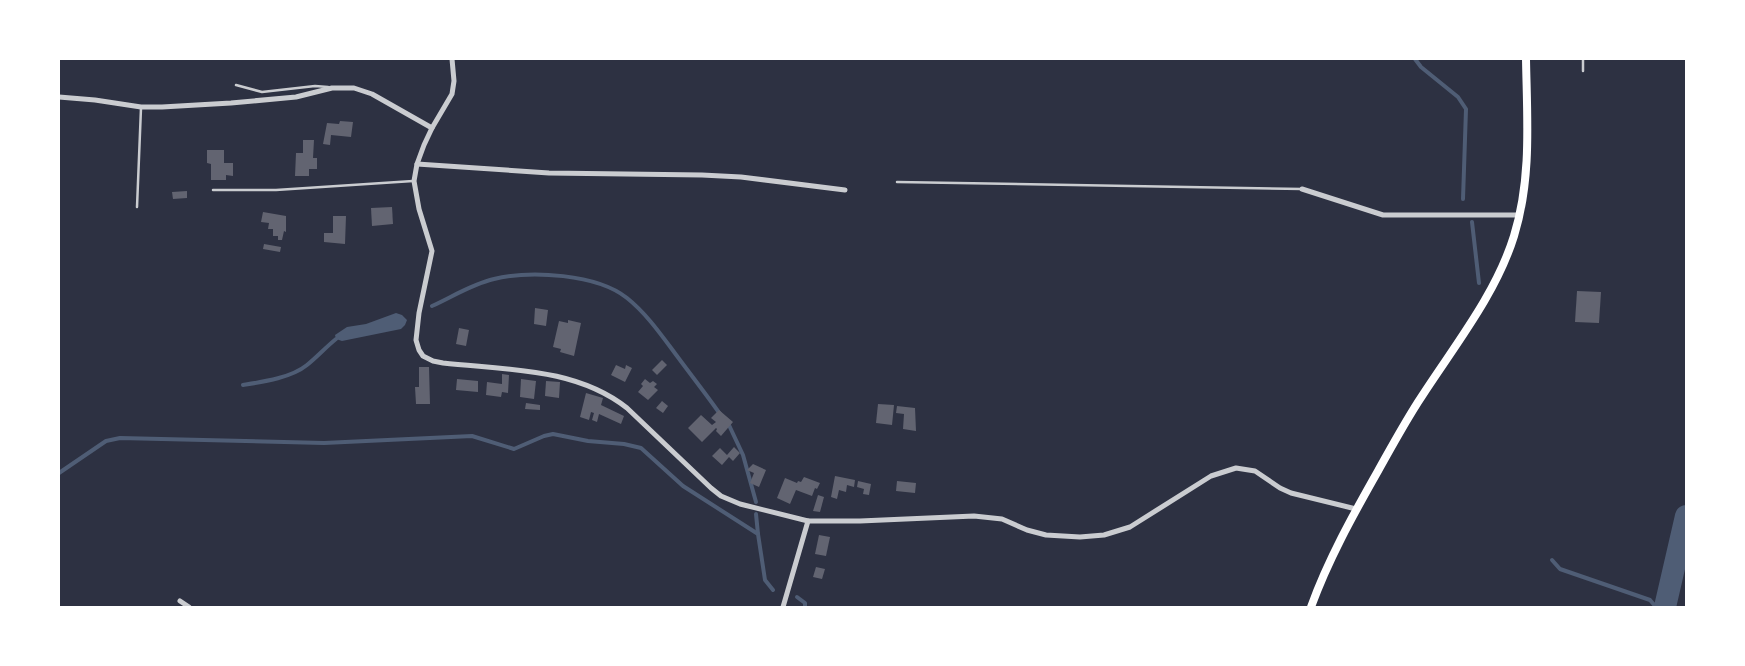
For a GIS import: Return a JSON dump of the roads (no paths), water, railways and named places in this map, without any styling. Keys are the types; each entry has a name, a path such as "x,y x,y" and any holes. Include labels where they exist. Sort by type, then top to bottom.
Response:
{"main road":[{"path":"1312,607 1324,576 1356,509 1412,412 1495,282 1506,258 1520,215 1528,152 1526,59"}],"street":[{"path":"452,59 454,81 452,94 432,128 417,164 414,181 432,251 416,336 419,350 423,356 433,361 552,375 595,388 627,408 721,496 740,504 808,521 860,522 974,516 1002,519 1027,530 1046,535 1104,535 1130,527 1210,476 1236,468 1255,471 1291,493 1356,509"},
{"path":"59,97 89,99 141,107 178,106 249,102 296,97 337,88 354,88 367,92 432,128"},
{"path":"417,164 549,173 741,177 845,190"},
{"path":"1302,189 1383,215 1520,215"},
{"path":"783,607 808,521"},
{"path":"180,601 189,607"}],"lane":[{"path":"1583,59 1583,71"},
{"path":"236,85 262,92 316,86 337,88"},
{"path":"137,206 141,107"},
{"path":"213,190 276,190 414,181"},
{"path":"897,182 1302,189"}],"water":[{"path":"396,313 402,315 407,320 401,329 342,341 336,339 335,335 347,327 366,324"}],"waterway":[{"path":"1415,59 1421,67 1458,97 1466,109 1463,199"},
{"path":"1472,222 1479,283"},
{"path":"432,306 478,284 509,276 563,276 599,284 627,298 641,311 660,333 720,414"},
{"path":"243,385 276,379 293,373 307,365 336,339"},
{"path":"728,423 743,455 756,502"},
{"path":"59,473 106,441 120,438 324,443 472,436 514,449 553,434 588,441 624,444 641,448 683,486 758,534 765,580 773,590"},
{"path":"756,514 758,534"},
{"path":"1665,607 1686,516"},
{"path":"1552,560 1560,569 1650,600 1656,607"},
{"path":"797,597 805,603 805,607"}]}
